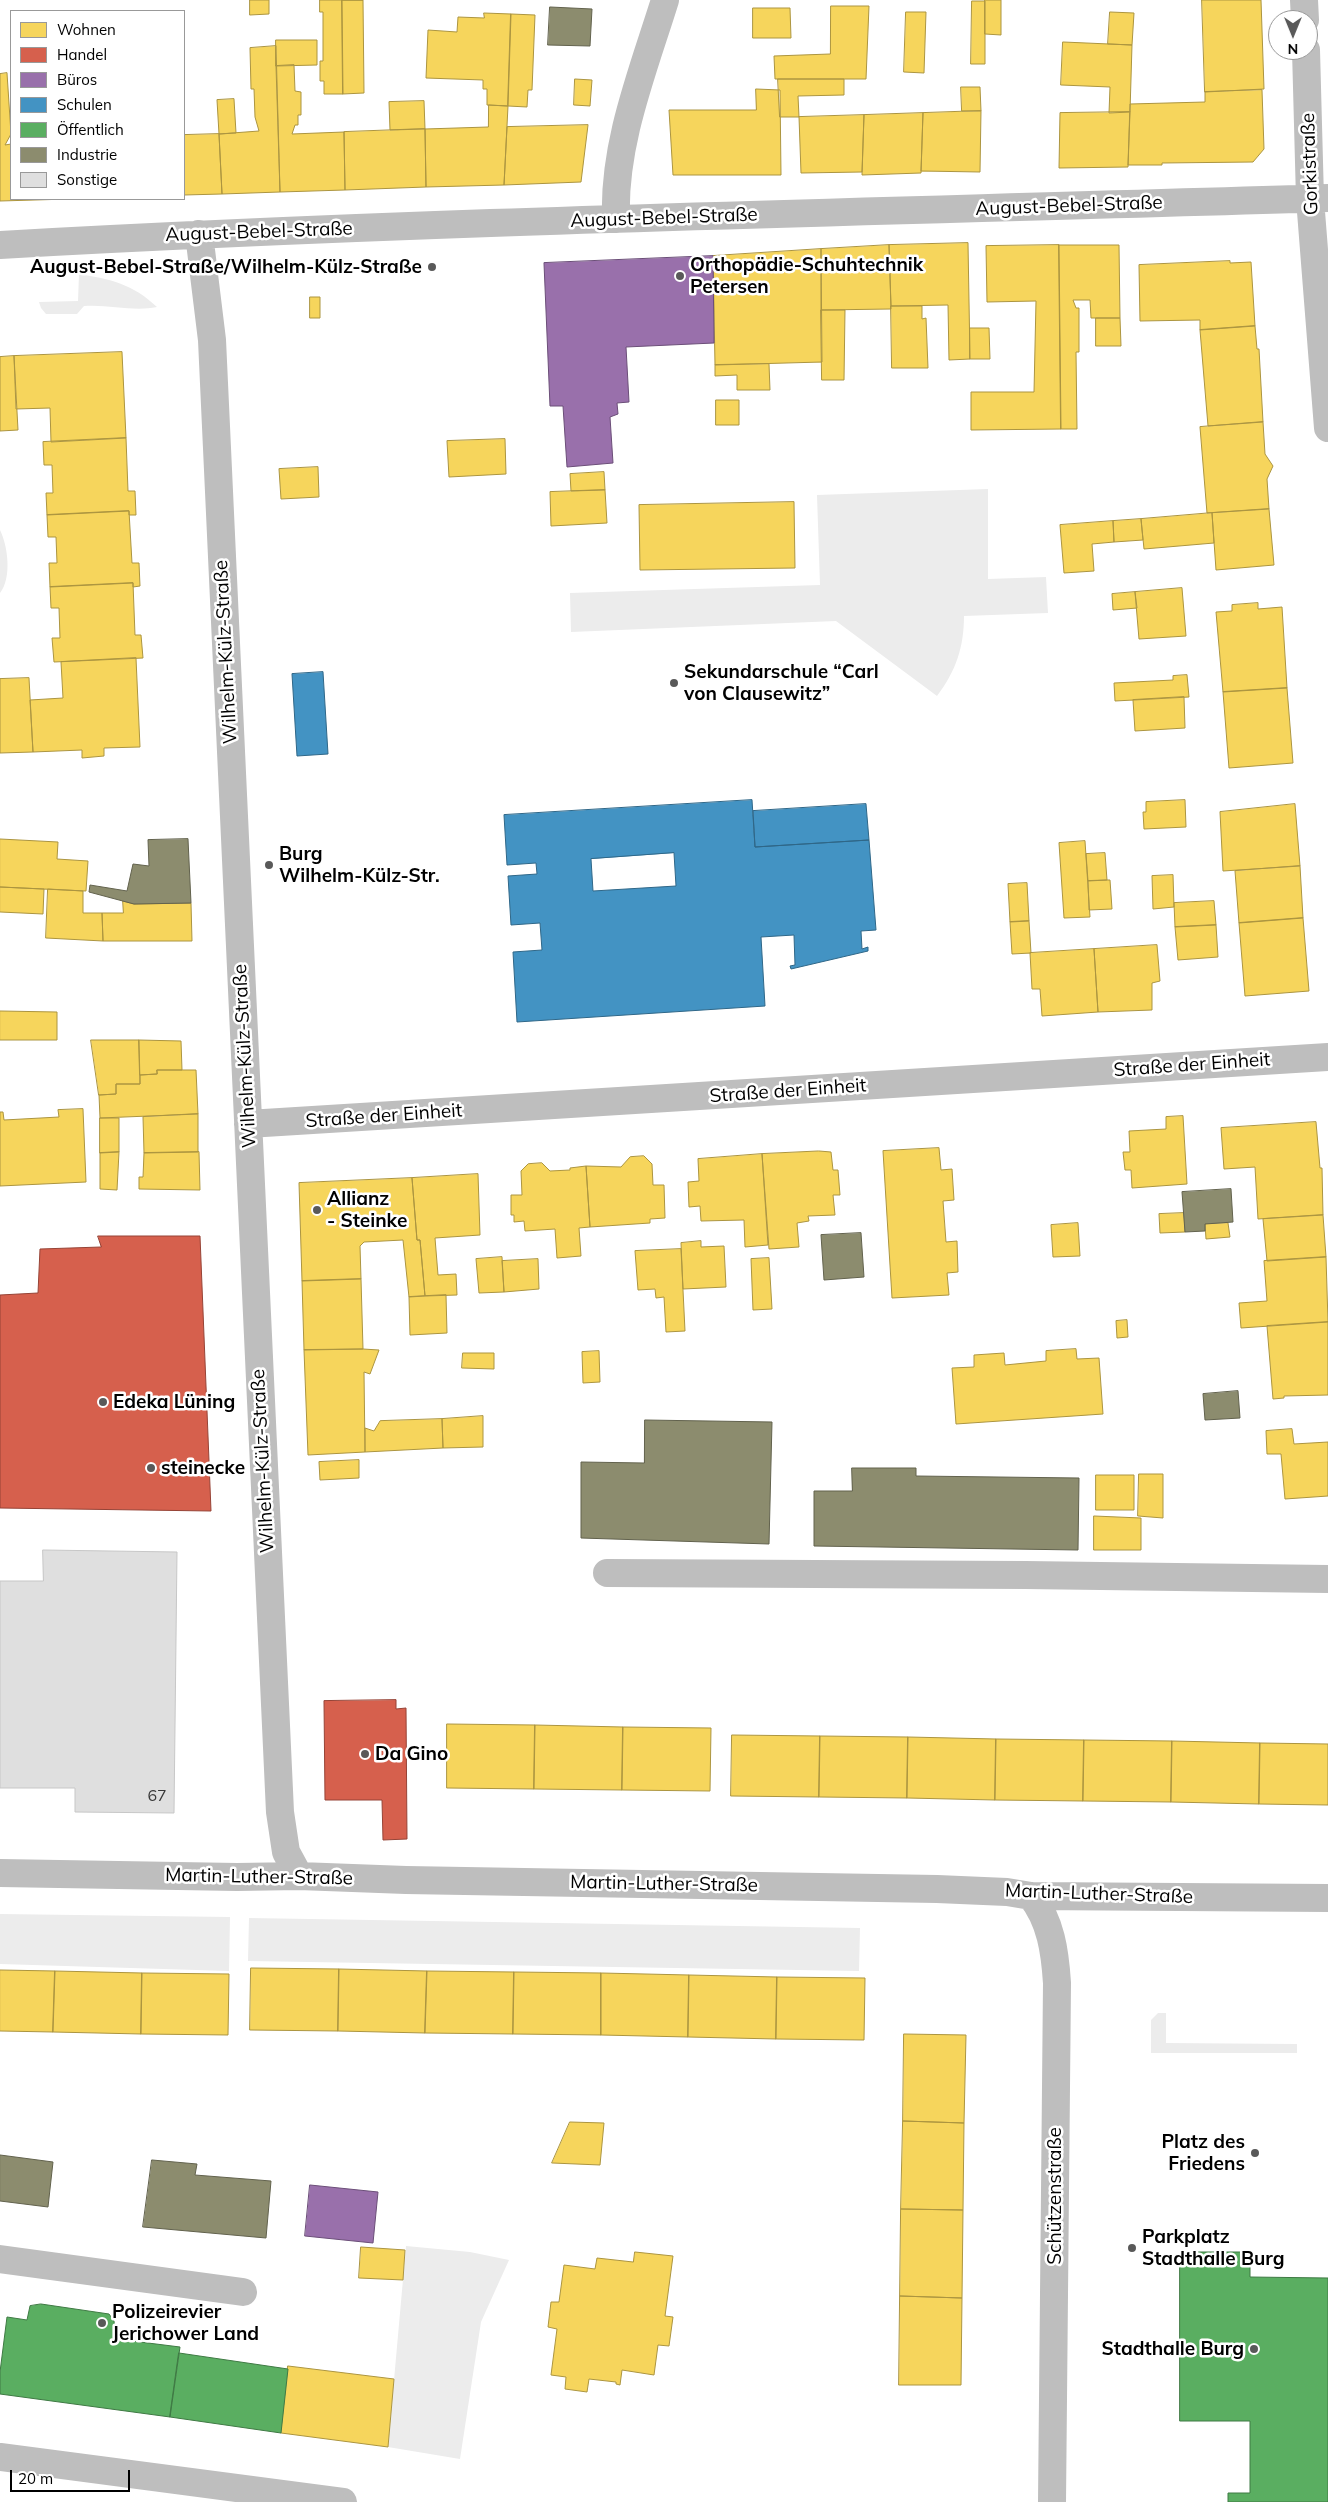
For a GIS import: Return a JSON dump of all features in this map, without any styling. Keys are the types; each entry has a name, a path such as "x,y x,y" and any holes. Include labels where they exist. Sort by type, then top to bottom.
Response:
{"street":[{"path":"616,219 615,193 620,159 635,98 666,0"},
{"name":"Gorkistraße","path":"1307,60 1319,198 1328,428"},
{"name":"August-Bebel-Straße","path":"0,245 199,234 616,219 1319,198"},
{"name":"Wilhelm-Külz-Straße","path":"199,234 212,340 280,1812 286,1852 299,1876"},
{"name":"Straße der Einheit","path":"248,1124 1328,1056"},
{"path":"607,1573 995,1574 1328,1579"},
{"name":"Martin-Luther-Straße","path":"0,1873 237,1877 299,1876 406,1880 946,1889 1007,1892 1031,1896 1328,1898"},
{"name":"Schützenstraße","path":"1031,1896 1042,1910 1049,1930 1055,1954 1057,1983 1052,2502"},
{"path":"0,2259 243,2292"},
{"path":"0,2457 343,2502"}],"shaded area":[{"path":"79,274 121,284 139,293 157,307 139,309 84,306 77,314 46,314 39,302 78,301"},
{"path":"988,489 988,579 1046,577 1048,613 964,616 964,627 958,658 944,687 937,696 836,621 571,632 570,593 820,585 817,495"},
{"path":"0,530 8,562 4,587 0,593"},
{"path":"0,1914 230,1917 229,1971 0,1964"},
{"path":"249,1918 860,1928 859,1971 248,1961"},
{"path":"1158,2013 1166,2013 1166,2043 1297,2044 1297,2053 1151,2053 1151,2020"},
{"path":"406,2246 470,2252 509,2260 481,2322 460,2459 388,2447"}],"building: Wohnen":[{"path":"250,0 269,0 269,14 250,15"},
{"path":"320,0 342,0 343,94 324,94 324,81 320,81 320,61 323,61 323,12 320,12"},
{"path":"342,0 363,0 364,93 343,94"},
{"path":"985,0 1001,0 1001,35 985,34"},
{"path":"1202,0 1261,0 1264,89 1205,92"},
{"path":"972,1 985,1 985,64 971,64"},
{"path":"831,6 869,6 866,79 775,79 774,56 830,54"},
{"path":"753,8 790,8 791,38 753,38"},
{"path":"906,12 926,12 924,73 904,72"},
{"path":"1110,12 1134,13 1132,45 1108,44"},
{"path":"484,13 511,14 508,106 487,105 487,89 483,89 483,80 426,78 428,30 457,32 458,17 484,18"},
{"path":"511,14 535,15 532,90 528,90 527,107 508,106"},
{"path":"276,40 317,40 317,65 276,66"},
{"path":"1063,42 1132,45 1130,112 1109,113 1110,87 1061,85"},
{"path":"276,46 280,192 222,194 219,134 259,131 255,117 254,89 251,89 250,48"},
{"path":"294,65 295,91 301,92 301,115 298,115 298,125 295,125 292,134 344,132 345,190 280,192 276,66"},
{"path":"7,73 10,136 5,145 10,144 10,200 34,200 0,201 0,74"},
{"path":"575,79 592,80 590,106 574,105"},
{"path":"778,79 844,79 844,95 798,96 799,117 780,117"},
{"path":"961,87 980,87 981,111 962,111"},
{"path":"756,89 780,90 781,175 673,175 669,110 756,110"},
{"path":"1262,90 1264,149 1253,162 1128,165 1130,104 1205,102 1205,92"},
{"path":"234,99 236,133 219,134 217,100"},
{"path":"424,101 425,129 390,130 389,102"},
{"path":"489,105 508,106 504,185 426,187 425,129 488,127"},
{"path":"981,111 980,172 921,171 923,113"},
{"path":"1130,112 1128,167 1059,168 1060,113"},
{"path":"923,113 921,173 862,175 864,115"},
{"path":"864,115 862,172 801,173 799,117"},
{"path":"588,125 581,182 504,185 507,127"},
{"path":"425,129 426,187 345,190 344,132"},
{"path":"219,134 222,194 185,195 185,135"},
{"path":"968,243 970,359 949,360 948,305 891,306 889,245"},
{"path":"889,245 891,309 821,310 821,249"},
{"path":"1059,245 1119,245 1120,318 1091,318 1090,300 1073,300 1076,308 1079,308 1079,352 1076,352 1077,429 1061,429"},
{"path":"1059,245 1061,429 971,430 971,392 1034,392 1036,301 987,302 986,246"},
{"path":"821,249 822,362 715,365 713,256"},
{"path":"1230,261 1230,263 1251,262 1255,326 1200,330 1200,320 1140,321 1139,265"},
{"path":"310,297 320,297 320,318 310,318"},
{"path":"891,306 922,306 922,319 926,318 928,368 892,368"},
{"path":"821,310 845,310 844,380 822,380"},
{"path":"1096,318 1120,318 1121,346 1096,346"},
{"path":"1255,326 1257,349 1259,349 1263,422 1208,426 1200,330"},
{"path":"970,328 989,328 990,359 970,359"},
{"path":"122,352 126,438 51,442 50,408 16,409 14,356"},
{"path":"14,356 18,430 0,431 0,357"},
{"path":"769,364 770,390 737,390 737,375 715,376 715,365"},
{"path":"716,400 739,400 739,425 716,425"},
{"path":"1263,422 1265,454 1273,466 1267,479 1269,509 1207,513 1200,427"},
{"path":"126,438 128,491 135,491 136,515 129,515 129,511 47,515 46,493 53,493 52,465 44,465 43,442"},
{"path":"505,439 506,474 449,477 447,441"},
{"path":"318,467 319,497 281,499 279,469"},
{"path":"604,472 605,490 571,491 570,474"},
{"path":"605,490 607,523 551,526 550,492"},
{"path":"794,502 795,568 640,570 639,505"},
{"path":"1269,509 1274,565 1216,570 1212,513"},
{"path":"129,511 132,563 139,563 140,586 133,587 133,583 50,587 49,563 57,563 56,537 48,537 47,515"},
{"path":"1212,513 1214,543 1144,549 1141,519"},
{"path":"1141,519 1143,540 1114,542 1113,521"},
{"path":"1113,521 1114,542 1092,544 1094,571 1064,573 1060,525"},
{"path":"133,583 135,635 141,635 143,658 54,662 52,638 60,638 59,608 51,608 50,587"},
{"path":"1182,588 1186,636 1139,639 1135,592"},
{"path":"1135,592 1137,608 1113,610 1112,594"},
{"path":"1258,603 1258,609 1282,607 1287,688 1223,692 1216,612 1232,611 1232,605"},
{"path":"136,658 140,747 104,748 104,756 82,758 82,750 33,752 30,700 63,698 61,662"},
{"path":"1187,675 1189,697 1115,701 1114,683 1173,680 1173,676"},
{"path":"29,678 33,752 0,753 0,679"},
{"path":"1287,688 1293,763 1229,768 1223,692"},
{"path":"1184,697 1185,728 1135,731 1133,700"},
{"path":"1185,800 1186,827 1144,829 1143,812 1146,812 1146,802"},
{"path":"1295,804 1300,866 1223,871 1220,812"},
{"path":"0,839 58,842 57,859 88,861 86,891 0,887"},
{"path":"1085,841 1090,917 1064,918 1059,843"},
{"path":"1105,853 1107,880 1088,881 1086,854"},
{"path":"1300,866 1303,918 1239,923 1235,871"},
{"path":"1173,875 1174,907 1153,909 1152,876"},
{"path":"1110,880 1112,909 1089,910 1088,881"},
{"path":"1027,883 1029,921 1010,922 1008,884"},
{"path":"0,887 44,889 43,914 0,912"},
{"path":"48,889 83,891 83,913 102,913 103,941 46,938"},
{"path":"123,901 134,904 191,903 192,941 103,941 102,913 123,913"},
{"path":"1214,901 1216,925 1175,927 1174,903"},
{"path":"1303,918 1309,991 1245,996 1239,923"},
{"path":"1029,921 1031,953 1012,954 1010,922"},
{"path":"1216,925 1218,957 1178,960 1175,927"},
{"path":"1157,945 1160,981 1152,983 1152,1010 1098,1012 1094,949"},
{"path":"1094,949 1098,1012 1042,1016 1040,989 1032,989 1030,953"},
{"path":"0,1011 57,1012 57,1040 0,1040"},
{"path":"91,1040 139,1040 140,1084 116,1084 116,1094 99,1095"},
{"path":"139,1040 181,1041 182,1070 157,1070 157,1074 140,1075"},
{"path":"157,1070 196,1070 198,1114 100,1118 99,1095 116,1094 116,1084 140,1084 140,1075 157,1074"},
{"path":"83,1109 86,1182 0,1186 0,1112 3,1112 4,1120 59,1117 58,1110"},
{"path":"198,1114 198,1152 144,1153 143,1117"},
{"path":"1183,1116 1187,1184 1132,1188 1131,1170 1125,1170 1123,1152 1130,1152 1129,1131 1166,1129 1166,1117"},
{"path":"100,1118 119,1118 119,1152 100,1153"},
{"path":"1316,1122 1320,1168 1322,1168 1323,1215 1258,1219 1255,1167 1224,1169 1221,1128"},
{"path":"939,1148 941,1170 952,1169 954,1200 943,1201 946,1242 957,1241 958,1272 947,1273 949,1295 892,1298 883,1151"},
{"path":"119,1152 117,1190 100,1189 100,1153"},
{"path":"199,1152 200,1190 139,1189 139,1177 143,1177 144,1153"},
{"path":"831,1152 833,1170 838,1170 840,1195 833,1195 835,1215 808,1216 809,1221 797,1223 799,1247 769,1249 762,1154"},
{"path":"762,1154 768,1245 745,1247 744,1220 701,1221 700,1206 689,1207 688,1182 699,1181 698,1159"},
{"path":"644,1156 652,1164 653,1185 664,1185 665,1218 650,1219 650,1223 590,1227 586,1166 621,1167 630,1157"},
{"path":"542,1163 550,1171 570,1170 570,1168 586,1166 590,1227 579,1228 581,1256 557,1258 555,1229 525,1231 524,1221 514,1222 514,1215 511,1215 511,1195 522,1195 521,1171 528,1164"},
{"path":"478,1174 480,1235 435,1238 438,1275 456,1274 457,1295 425,1296 420,1240 417,1240 412,1178"},
{"path":"412,1178 417,1240 420,1240 425,1296 409,1297 403,1240 364,1242 360,1246 361,1279 302,1281 299,1183"},
{"path":"1184,1213 1185,1232 1160,1233 1159,1214"},
{"path":"1323,1215 1326,1257 1267,1261 1263,1219"},
{"path":"1078,1223 1080,1256 1053,1257 1051,1225"},
{"path":"1228,1223 1230,1237 1206,1239 1205,1224"},
{"path":"701,1241 701,1247 724,1246 726,1287 683,1289 681,1243"},
{"path":"681,1249 685,1331 666,1332 664,1297 656,1298 655,1289 638,1290 635,1251"},
{"path":"502,1257 504,1292 479,1293 476,1259"},
{"path":"1326,1257 1328,1322 1241,1328 1239,1303 1267,1301 1264,1261"},
{"path":"769,1258 772,1309 753,1310 751,1259"},
{"path":"538,1259 539,1289 504,1292 502,1261"},
{"path":"361,1279 363,1349 304,1350 302,1281"},
{"path":"446,1295 447,1333 410,1335 409,1297"},
{"path":"1127,1320 1128,1337 1117,1338 1116,1321"},
{"path":"1328,1322 1328,1395 1284,1396 1284,1398 1273,1399 1267,1326"},
{"path":"1076,1349 1077,1359 1099,1358 1103,1414 956,1424 952,1368 974,1367 974,1355 1004,1353 1005,1365 1046,1361 1046,1351"},
{"path":"304,1350 379,1350 370,1374 364,1372 365,1452 308,1455"},
{"path":"599,1351 600,1382 583,1383 582,1352"},
{"path":"463,1353 494,1353 494,1369 462,1368"},
{"path":"483,1416 483,1447 443,1448 442,1419"},
{"path":"442,1419 443,1448 365,1452 365,1428 374,1431 380,1421"},
{"path":"1292,1429 1294,1444 1328,1442 1328,1496 1285,1499 1281,1454 1267,1454 1266,1431"},
{"path":"359,1460 359,1478 320,1480 319,1462"},
{"path":"1139,1474 1163,1474 1163,1518 1138,1516"},
{"path":"1096,1475 1134,1475 1134,1510 1096,1510"},
{"path":"1094,1516 1141,1518 1141,1550 1094,1550"},
{"path":"447,1724 535,1725 534,1789 447,1788"},
{"path":"535,1725 623,1727 622,1790 534,1789"},
{"path":"623,1727 711,1728 710,1791 622,1790"},
{"path":"732,1735 820,1736 819,1797 731,1796"},
{"path":"820,1736 908,1737 907,1798 819,1797"},
{"path":"908,1737 996,1739 995,1800 907,1798"},
{"path":"996,1739 1084,1740 1083,1801 995,1800"},
{"path":"1084,1740 1172,1741 1171,1802 1083,1801"},
{"path":"1172,1741 1260,1743 1259,1804 1171,1802"},
{"path":"1260,1743 1328,1744 1328,1805 1259,1804"},
{"path":"251,1968 339,1969 338,2031 250,2030"},
{"path":"339,1969 427,1971 425,2033 338,2031"},
{"path":"0,1970 55,1971 53,2032 0,2031"},
{"path":"55,1971 142,1973 141,2034 53,2032"},
{"path":"427,1971 514,1972 513,2034 425,2033"},
{"path":"514,1972 601,1973 601,2035 513,2034"},
{"path":"142,1973 229,1974 228,2035 141,2034"},
{"path":"601,1973 689,1975 688,2037 601,2035"},
{"path":"689,1975 777,1977 776,2039 688,2037"},
{"path":"777,1977 865,1978 864,2040 776,2039"},
{"path":"904,2034 966,2035 964,2123 903,2121"},
{"path":"903,2121 964,2123 963,2210 901,2209"},
{"path":"570,2122 604,2123 600,2165 552,2163"},
{"path":"901,2209 963,2210 962,2298 900,2296"},
{"path":"361,2247 405,2250 403,2280 359,2278"},
{"path":"635,2252 673,2256 665,2316 673,2317 669,2346 658,2345 654,2375 622,2370 620,2385 616,2384 616,2382 589,2379 587,2392 565,2389 566,2377 551,2375 557,2329 548,2327 551,2302 559,2302 564,2265 595,2269 597,2258 633,2262"},
{"path":"900,2296 962,2298 961,2385 899,2385"},
{"path":"288,2366 394,2379 388,2447 281,2433"}],"building: Handel":[{"name":"Edeka Lüning","path":"98,1236 200,1236 211,1511 0,1508 0,1295 38,1293 40,1249 101,1247"},
{"name":"Da Gino","path":"396,1700 396,1709 406,1708 407,1839 383,1840 382,1800 325,1800 324,1701"}],"building: Büros":[{"path":"713,256 714,343 626,347 629,402 617,403 618,414 610,417 613,463 567,467 563,406 550,406 544,263"},
{"path":"310,2185 378,2192 373,2243 305,2236"}],"building: Schulen":[{"path":"323,672 328,754 297,756 292,674"},
{"path":"752,800 755,847 869,840 876,930 861,931 862,949 868,947 868,951 791,969 790,966 795,965 794,935 761,937 765,1006 517,1022 513,952 542,950 540,923 511,925 508,876 537,874 536,863 507,865 504,815","holes":["674,853 676,886 593,891 591,859"]},
{"path":"866,804 869,840 755,847 753,811"}],"building: Öffentlich":[{"name":"Stadthalle Burg","path":"1180,2252 1250,2252 1250,2277 1328,2278 1328,2502 1228,2502 1228,2493 1250,2493 1250,2421 1180,2421"},
{"path":"41,2304 109,2314 114,2321 115,2331 132,2334 132,2341 180,2347 170,2417 0,2394 0,2372 7,2317 27,2320 30,2306"},
{"path":"179,2353 288,2369 281,2433 170,2417"}],"building: Industrie":[{"path":"550,7 592,9 590,46 548,45"},
{"path":"188,839 191,903 134,904 89,892 90,885 127,891 133,864 149,866 148,840"},
{"path":"1231,1189 1233,1222 1205,1224 1205,1231 1185,1232 1182,1192"},
{"path":"861,1233 864,1277 824,1280 821,1235"},
{"path":"1238,1391 1240,1418 1205,1420 1203,1394"},
{"path":"645,1420 772,1422 769,1544 581,1538 581,1462 644,1463"},
{"path":"852,1468 916,1468 916,1476 1079,1478 1078,1550 814,1546 814,1491 852,1491"},
{"path":"0,2155 53,2162 48,2207 0,2201"},
{"path":"152,2160 197,2164 195,2175 271,2181 266,2238 143,2227"}],"building: Sonstige":[{"path":"43,1550 177,1552 174,1813 75,1812 75,1788 0,1788 0,1581 43,1581"}],"place":[{"name":"August-Bebel-Straße/Wilhelm-Külz-Straße","path":"432,267"},
{"name":"Orthopädie-Schuhtechnik Petersen","path":"680,276"},
{"name":"Sekundarschule “Carl von Clausewitz”","path":"674,683"},
{"name":"Burg Wilhelm-Külz-Str.","path":"269,865"},
{"name":"Allianz - Steinke","path":"317,1210"},
{"name":"Edeka Lüning","path":"103,1402"},
{"name":"steinecke","path":"151,1468"},
{"name":"Da Gino","path":"365,1754"},
{"name":"Platz des Friedens","path":"1255,2153"},
{"name":"Parkplatz Stadthalle Burg","path":"1132,2248"},
{"name":"Polizeirevier Jerichower Land","path":"102,2323"},
{"name":"Stadthalle Burg","path":"1254,2349"}]}
